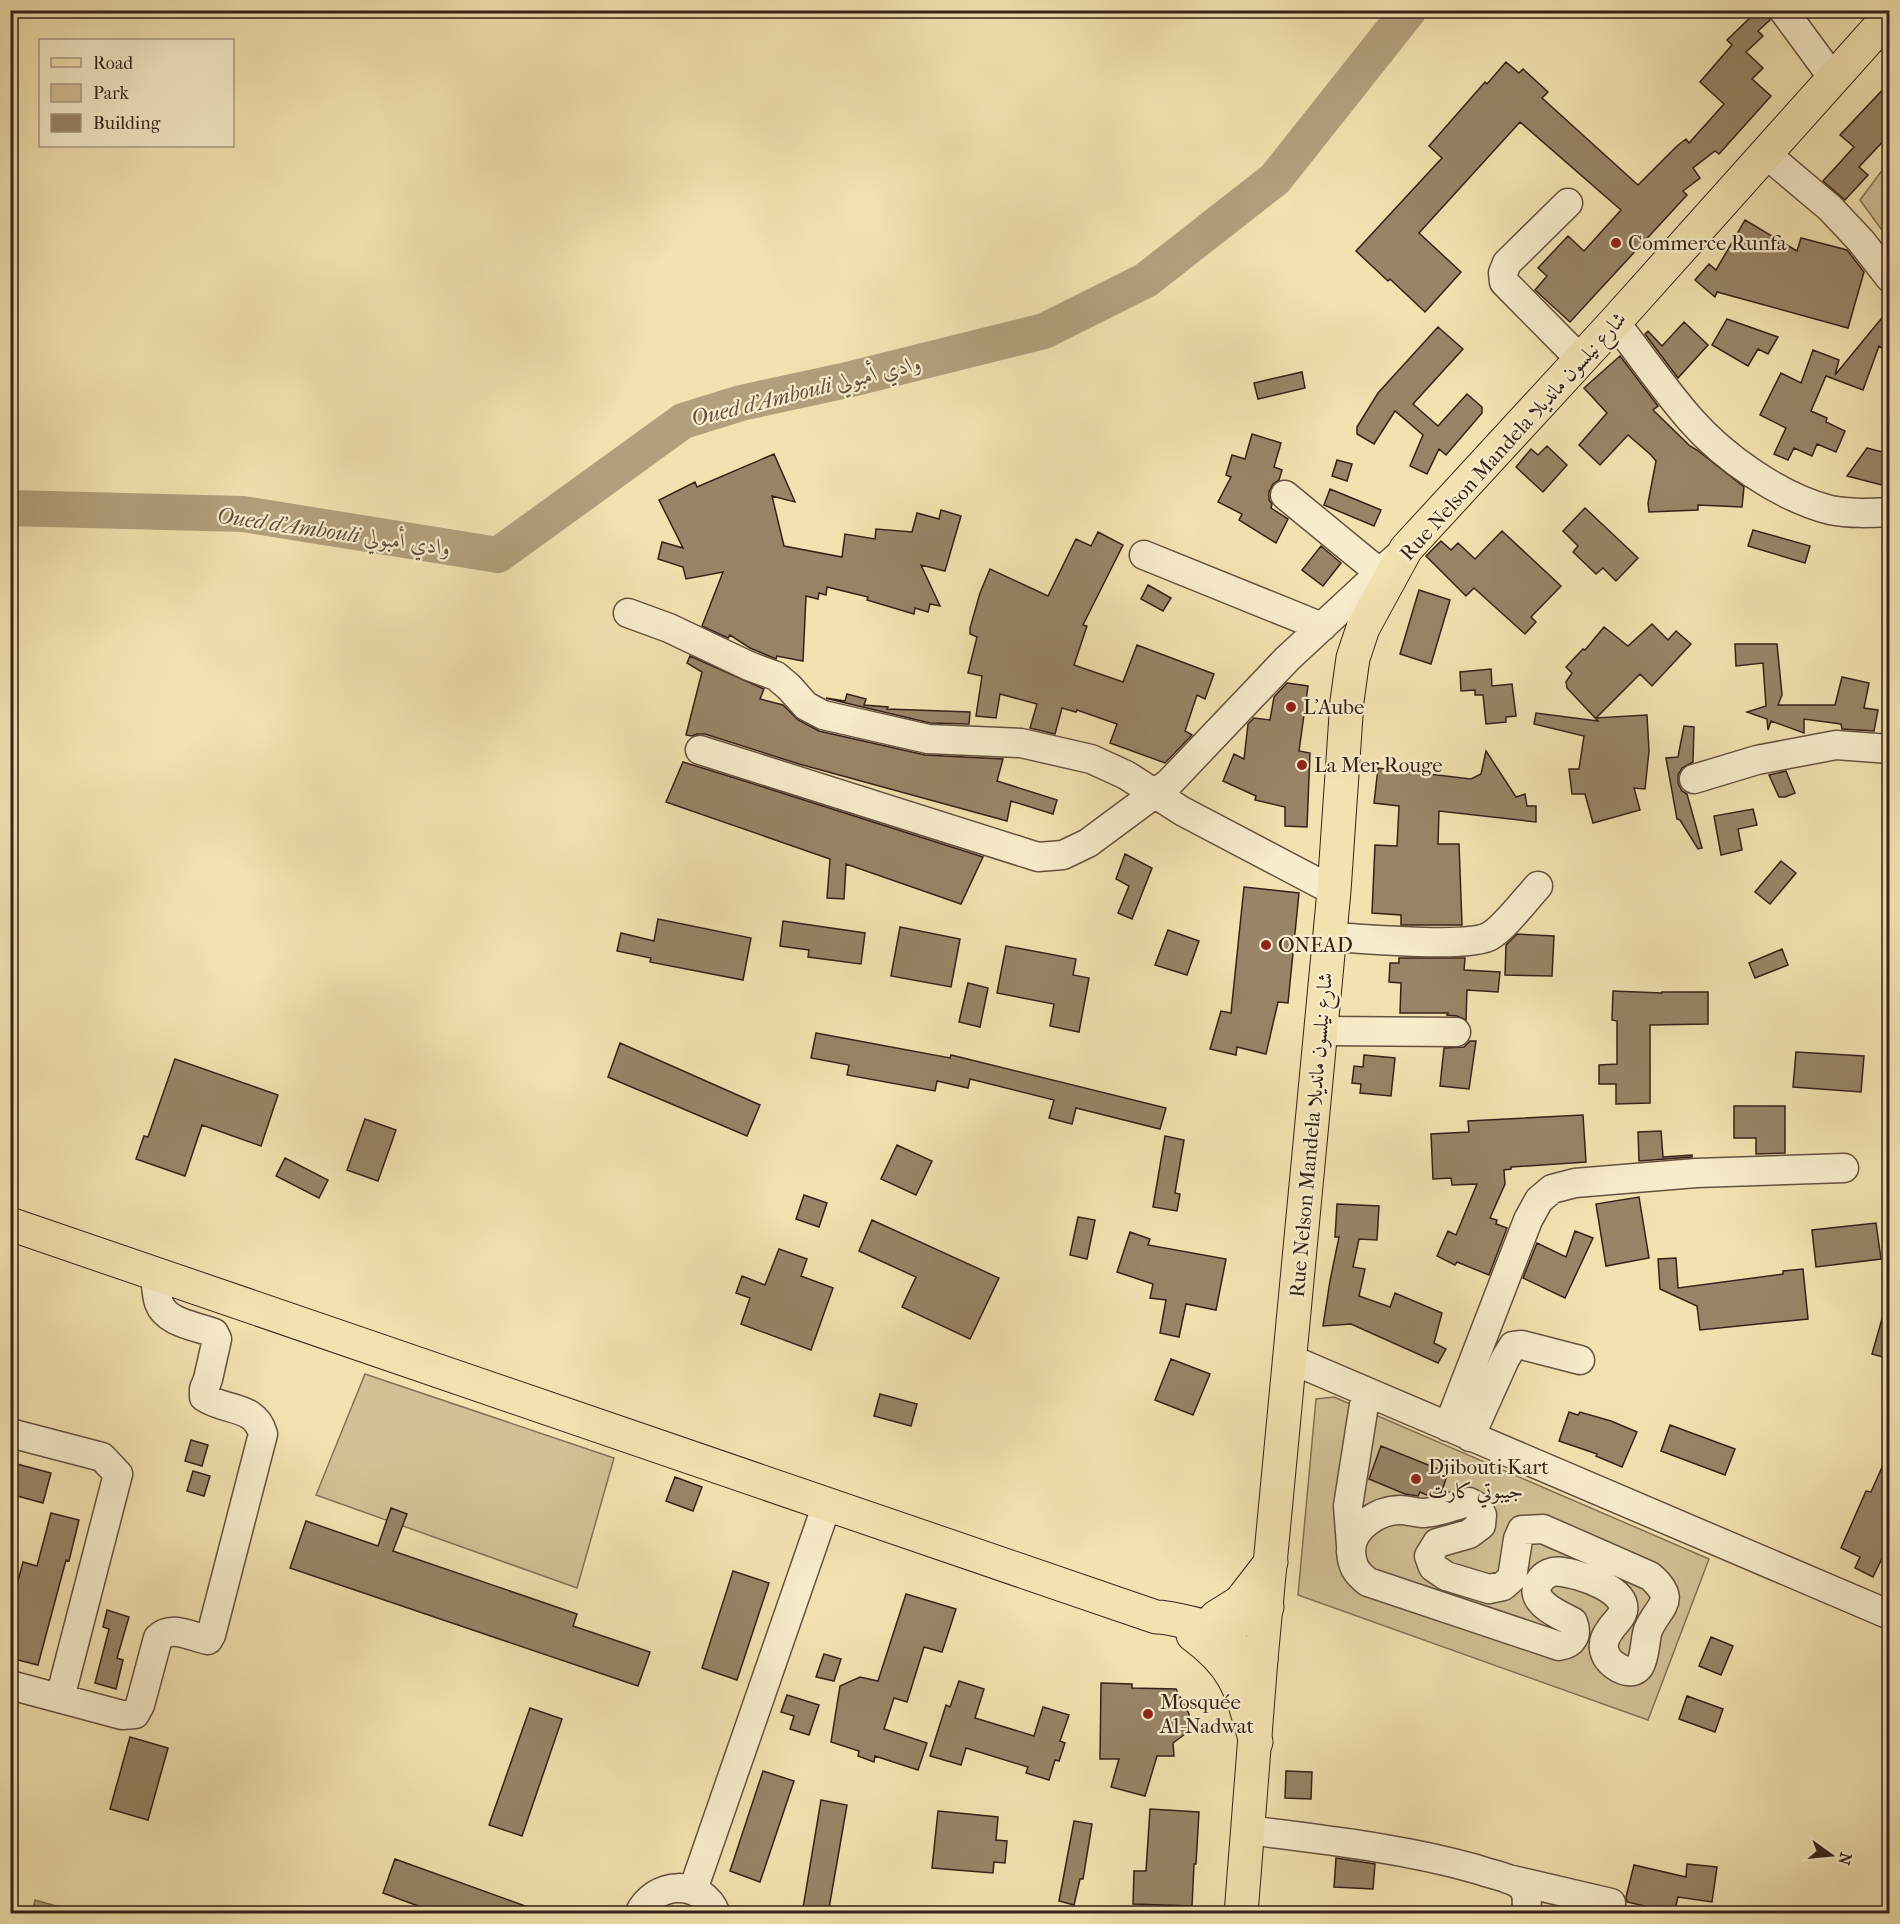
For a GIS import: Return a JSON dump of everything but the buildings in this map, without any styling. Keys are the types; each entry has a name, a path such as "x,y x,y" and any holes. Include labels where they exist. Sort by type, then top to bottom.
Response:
{"main road":[{"name":"Rue Nelson Mandela شارع نيلسون مانديلا","path":"1241,1914 1261,1659 1322,1031 1347,701 1353,658 1363,628 1406,549 1615,322 1890,15"},
{"path":"10,1224 1156,1617 1167,1625 1192,1628 1226,1626 1267,1607"},
{"path":"1192,1628 1234,1606 1254,1586 1271,1562"},
{"path":"1192,1628 1261,1659"},
{"path":"1192,1628 1224,1661 1233,1675 1256,1742"}],"street":[{"path":"1783,10 1833,78"},
{"path":"1766,154 1830,208 1861,241 1890,278"},
{"path":"1568,203 1507,263 1503,273 1504,282 1580,359"},
{"path":"1615,322 1691,421 1753,474 1797,498 1831,510 1864,513 1890,512"},
{"path":"1286,495 1380,573"},
{"path":"700,750 1038,857 1063,855 1088,843 1169,783 1287,659 1406,549"},
{"path":"1144,555 1322,627"},
{"path":"628,613 669,628 749,666 776,676 806,706 823,715 928,739 1021,743 1091,759 1126,775 1182,811 1334,891"},
{"path":"1694,779 1757,760 1836,745 1890,749"},
{"path":"1330,937 1460,942 1481,940 1492,935 1538,886"},
{"path":"1322,1031 1456,1032"},
{"path":"1459,1432 1528,1220 1539,1200 1552,1189 1575,1183 1696,1173 1844,1168"},
{"path":"10,1685 122,1715 135,1714 140,1705 158,1638 164,1632 173,1631 208,1640 211,1635 263,1434 256,1418 246,1412 212,1403 204,1397 217,1339 213,1333 174,1319 165,1311 159,1304 155,1274"},
{"path":"1459,1432 1513,1346 1522,1345 1580,1360"},
{"path":"1290,1359 1890,1615"},
{"path":"1351,1545 1366,1521 1380,1513 1400,1509 1423,1513 1469,1502 1476,1506 1482,1515 1480,1525 1469,1534 1437,1543 1429,1556 1433,1567 1446,1576 1489,1589 1503,1586 1512,1578 1518,1539 1522,1530 1536,1528 1544,1529 1650,1576 1664,1592 1664,1602 1647,1633 1646,1652 1641,1664 1634,1670 1622,1670 1611,1663 1605,1655 1603,1645 1608,1631 1620,1617 1623,1609 1621,1599 1614,1592 1583,1576 1560,1571 1551,1572 1540,1580 1536,1588 1539,1599 1548,1610 1573,1622 1576,1630 1574,1639 1567,1645 1559,1646 1368,1582 1357,1574 1352,1563 1348,1506 1366,1392"},
{"path":"10,1433 102,1457 118,1474 60,1698"},
{"path":"693,1890 827,1504"},
{"path":"1248,1830 1376,1847 1456,1864 1506,1879 1611,1903"},
{"path":"1506,1879 1521,1885 1528,1896 1526,1914"},
{"path":"639,1914 653,1896 665,1889 679,1887 693,1890 705,1897 714,1907 716,1914"}],"green space":[{"path":"1889,161 1889,240 1860,200"},
{"path":"365,1374 614,1458 577,1588 316,1495"},
{"name":"Djibouti Kart جيبوتي كارت","path":"1334,1397 1709,1559 1648,1720 1298,1595 1316,1399"}],"shaded area":[{"path":"35,1900 81,1913 32,1913"}],"waterway":[{"name":"Oued d'Ambouli وادي أمبولي","path":"10,508 243,514 498,555 683,421 741,403 847,380 1044,331 1146,280 1275,179 1409,10"}],"place":[{"name":"Commerce Runfa","path":"1616,243"},
{"name":"L'Aube","path":"1291,707"},
{"name":"La Mer Rouge","path":"1302,765"},
{"name":"ONEAD","path":"1266,945"},
{"name":"Djibouti Kart جيبوتي كارت","path":"1416,1479"},
{"name":"Mosquée Al-Nadwat","path":"1148,1714"}]}
